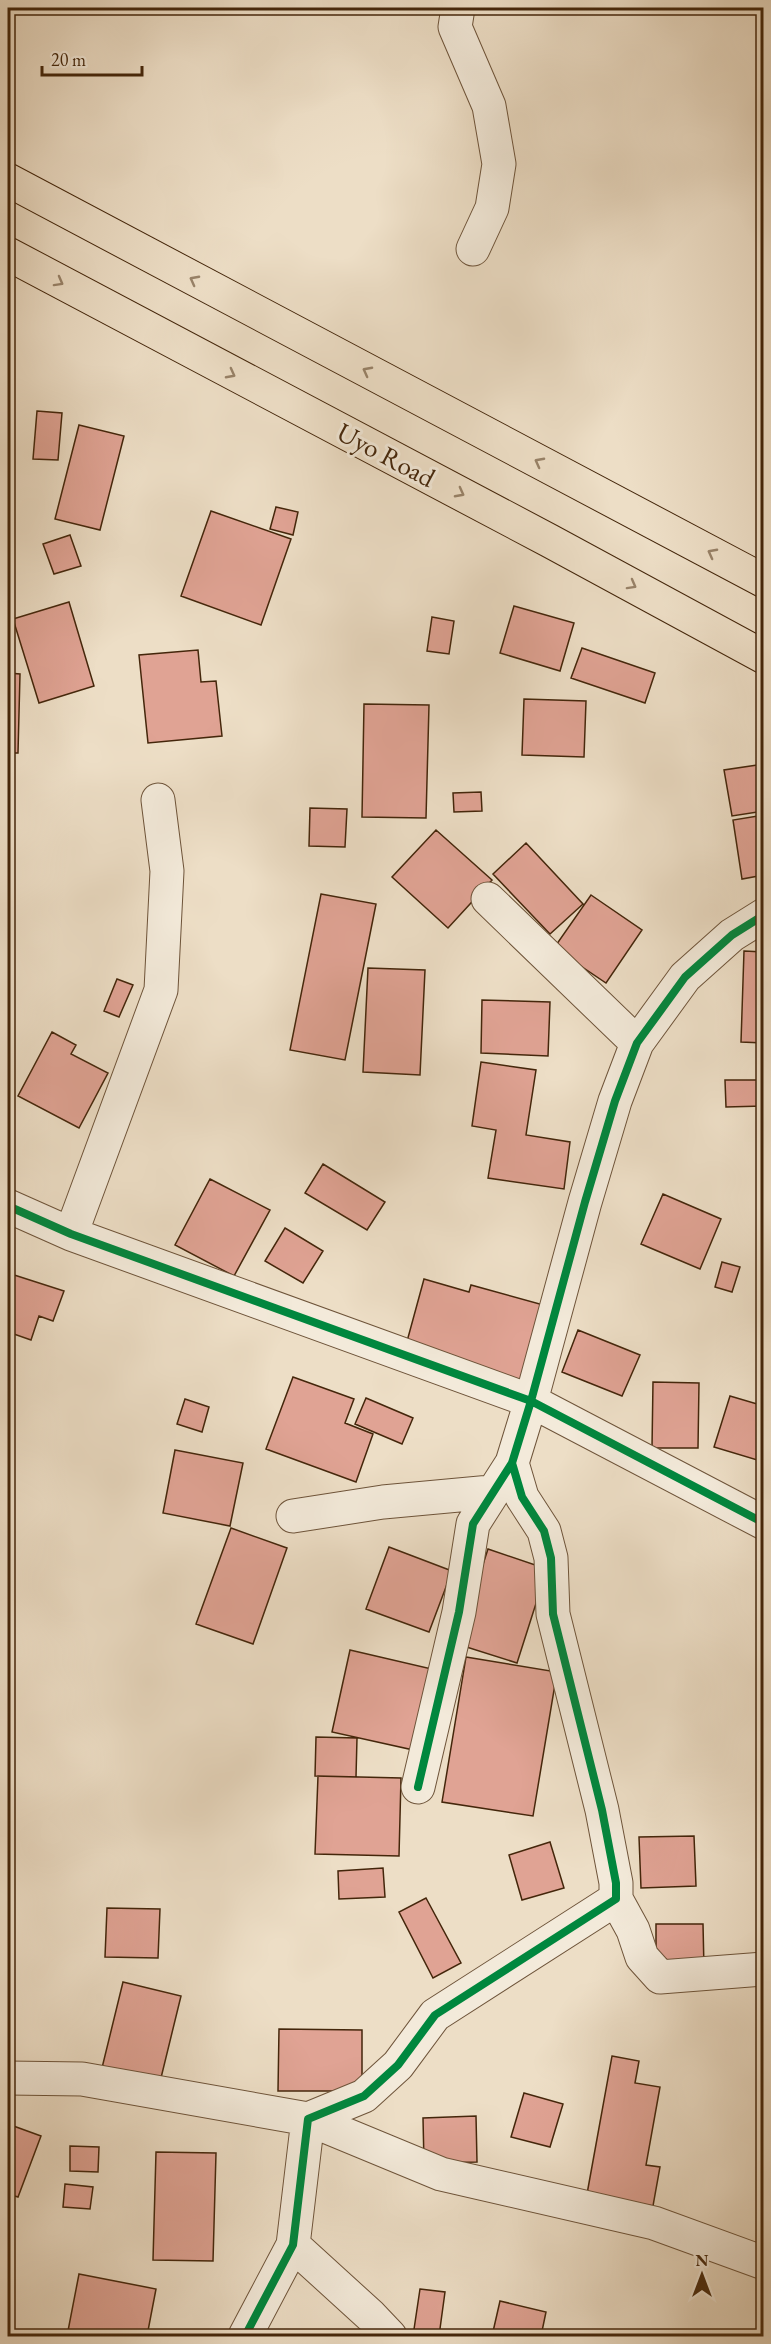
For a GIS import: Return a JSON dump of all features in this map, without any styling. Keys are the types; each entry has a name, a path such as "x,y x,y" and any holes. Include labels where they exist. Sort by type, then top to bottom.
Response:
{"highway":[{"path":"8,180 764,581"},
{"name":"Uyo Road","path":"8,254 764,657"}],"street":[{"path":"458,8 455,27 489,106 499,164 492,208 473,249"},
{"path":"71,1234 161,990 167,871 158,800"},
{"path":"488,899 637,1043"},
{"path":"418,1787 459,1612 473,1524 491,1492 512,1463 615,1101 637,1043 686,977 732,935 764,915"},
{"path":"8,1206 71,1234 531,1401 764,1523"},
{"path":"512,1463 522,1497 544,1531 552,1558 553,1614 602,1810 616,1883 616,1899 633,1930 642,1957 660,1977 764,1969"},
{"path":"293,1516 383,1502 491,1492"},
{"path":"308,2119 364,2096 398,2065 435,2014 616,1899"},
{"path":"8,2078 82,2079 308,2119 441,2174 654,2223 764,2264"},
{"path":"245,2337 293,2245 308,2119"},
{"path":"293,2245 371,2316 390,2337"}],"building":[{"path":"37,411 62,413 58,460 33,459"},
{"path":"79,425 124,436 100,530 55,519"},
{"path":"276,507 298,512 293,535 270,529"},
{"path":"211,511 291,539 261,625 181,596"},
{"path":"70,535 81,566 54,574 43,544"},
{"path":"69,602 94,686 39,703 13,619"},
{"path":"514,606 574,623 560,671 500,653"},
{"path":"432,617 454,621 449,654 427,651"},
{"path":"582,648 655,673 645,703 571,678"},
{"path":"198,650 201,682 216,681 222,736 148,743 139,655"},
{"path":"8,673 20,674 18,753 8,753"},
{"path":"524,699 586,701 584,757 522,755"},
{"path":"364,704 429,705 426,818 362,817"},
{"path":"764,764 764,811 732,816 724,770"},
{"path":"481,792 482,811 454,812 453,793"},
{"path":"310,808 347,809 345,847 309,846"},
{"path":"764,815 764,875 742,879 733,820"},
{"path":"436,830 492,880 448,928 392,877"},
{"path":"526,843 583,904 550,934 493,874"},
{"path":"321,894 376,904 345,1060 290,1050"},
{"path":"591,895 642,930 606,983 554,948"},
{"path":"744,951 764,952 764,1043 741,1042"},
{"path":"368,968 425,970 420,1075 363,1072"},
{"path":"117,979 133,985 119,1017 104,1011"},
{"path":"482,1000 550,1002 548,1056 481,1053"},
{"path":"52,1032 76,1045 71,1054 108,1073 79,1128 18,1096"},
{"path":"481,1062 536,1070 526,1135 570,1142 564,1189 488,1178 496,1130 472,1126"},
{"path":"725,1080 763,1080 763,1106 726,1107"},
{"path":"323,1164 385,1202 367,1230 305,1193"},
{"path":"210,1179 270,1210 234,1276 175,1245"},
{"path":"663,1194 721,1219 700,1269 641,1244"},
{"path":"285,1228 323,1251 303,1283 265,1261"},
{"path":"722,1262 740,1267 732,1292 715,1287"},
{"path":"8,1273 64,1291 53,1321 39,1316 31,1340 8,1332"},
{"path":"424,1279 469,1292 471,1285 547,1306 525,1386 406,1345"},
{"path":"578,1330 640,1355 622,1396 562,1372"},
{"path":"293,1377 354,1399 345,1423 373,1434 356,1482 266,1449"},
{"path":"653,1382 699,1383 698,1448 652,1448"},
{"path":"730,1396 764,1406 764,1462 714,1447"},
{"path":"366,1398 413,1418 402,1444 355,1424"},
{"path":"185,1399 209,1407 202,1432 177,1424"},
{"path":"175,1450 243,1463 230,1526 163,1513"},
{"path":"231,1528 287,1548 253,1644 196,1624"},
{"path":"389,1547 452,1571 429,1632 366,1609"},
{"path":"488,1549 547,1569 517,1663 457,1644"},
{"path":"763,1648 764,1727 759,1727"},
{"path":"350,1650 436,1670 418,1751 332,1732"},
{"path":"466,1657 557,1672 533,1816 442,1802"},
{"path":"316,1737 357,1738 356,1777 315,1776"},
{"path":"318,1776 401,1778 399,1856 315,1854"},
{"path":"694,1836 696,1886 641,1888 639,1837"},
{"path":"550,1842 564,1888 522,1900 509,1855"},
{"path":"383,1868 385,1897 339,1899 338,1871"},
{"path":"426,1898 461,1963 433,1978 399,1912"},
{"path":"107,1908 160,1909 158,1958 105,1957"},
{"path":"656,1924 703,1924 704,1969 656,1969"},
{"path":"123,1982 181,1996 159,2086 101,2072"},
{"path":"279,2029 362,2030 362,2091 278,2091"},
{"path":"612,2056 639,2061 635,2083 660,2087 646,2165 660,2167 653,2206 587,2194"},
{"path":"524,2093 563,2104 550,2147 511,2137"},
{"path":"476,2116 477,2162 424,2163 423,2118"},
{"path":"8,2124 41,2136 18,2197 8,2194"},
{"path":"70,2146 99,2147 98,2172 70,2171"},
{"path":"156,2152 216,2153 213,2261 153,2260"},
{"path":"65,2184 93,2187 90,2209 63,2207"},
{"path":"79,2274 156,2289 147,2336 67,2336"},
{"path":"420,2289 445,2292 439,2336 413,2336"},
{"path":"500,2301 546,2312 541,2336 492,2336"}],"cycle path":[{"path":"418,1787 459,1612 473,1524 512,1463 615,1101 637,1043 685,977 732,935 764,915"},
{"path":"8,1206 71,1234 531,1401 764,1523"},
{"path":"245,2336 293,2245 308,2119 364,2096 398,2065 435,2015 616,1899 616,1883 602,1810 553,1614 551,1558 544,1531 522,1497 512,1463"}]}
